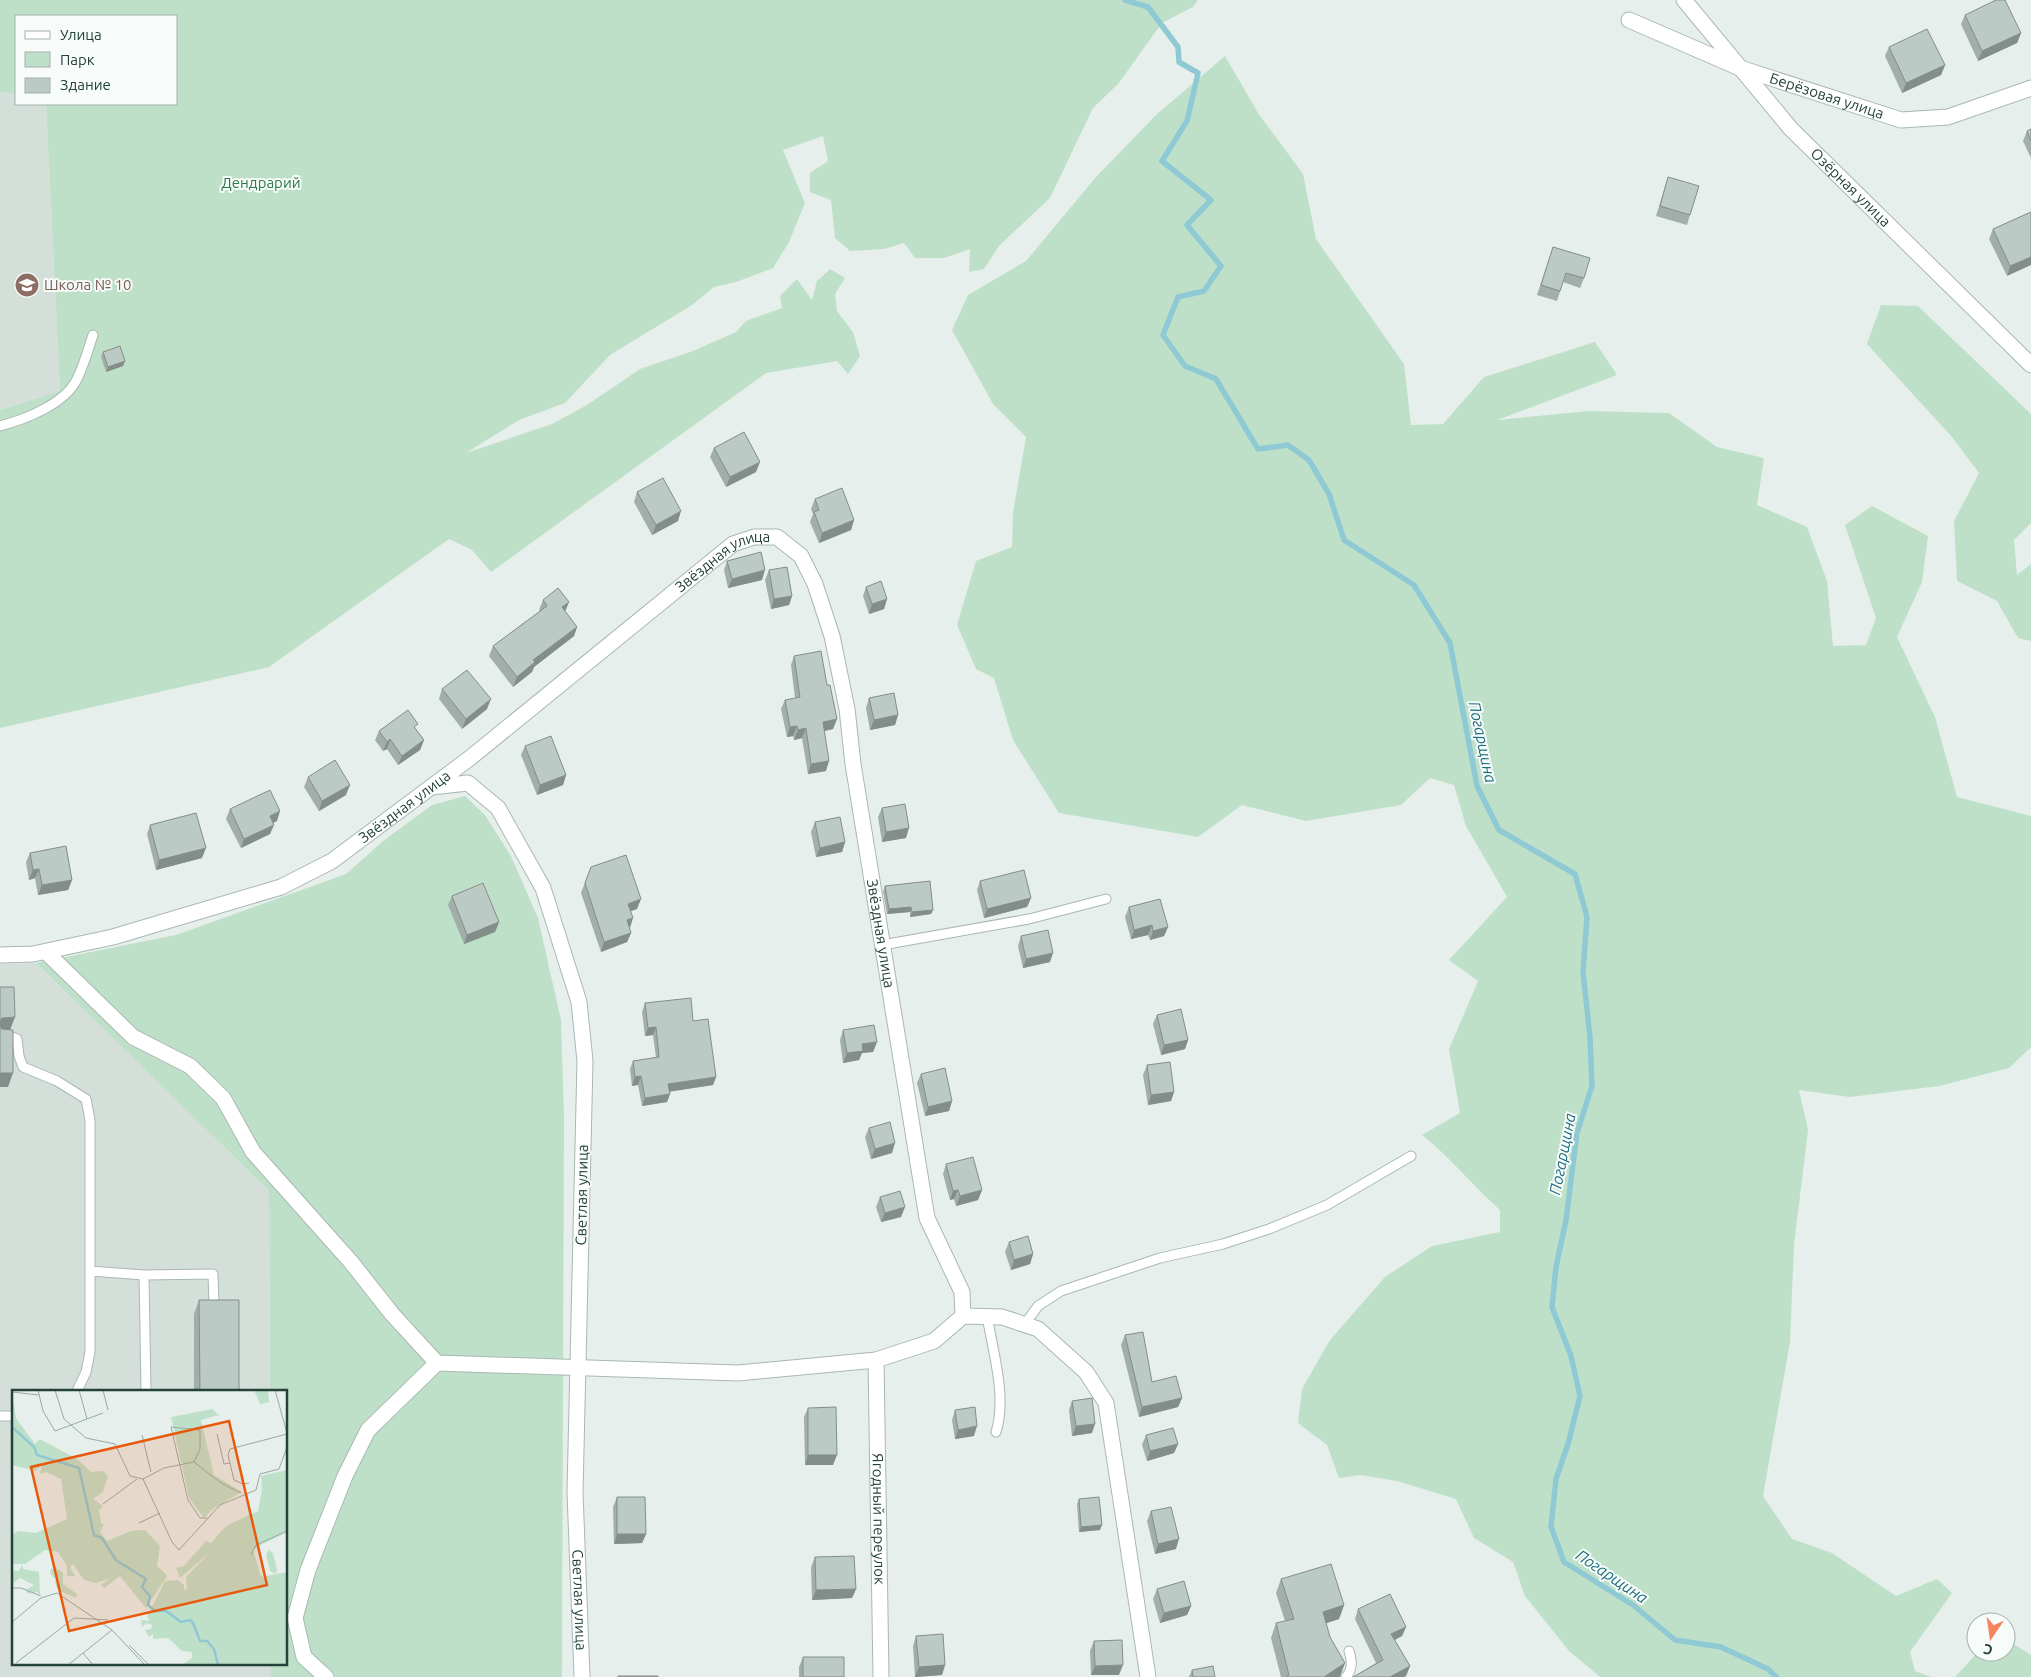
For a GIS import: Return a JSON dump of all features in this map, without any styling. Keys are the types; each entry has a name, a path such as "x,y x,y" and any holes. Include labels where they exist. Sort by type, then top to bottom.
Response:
{"street":[{"name":"Озёрная улица","path":"1684,0 1791,129 2031,365"},
{"name":"Берёзовая улица","path":"1629,20 1740,68 1901,120 1948,117 2031,88"},
{"name":"Звёздная улица","path":"0,955 46,952 113,937 281,887 332,861 383,825 470,758 733,544 754,537 777,537 801,556 815,584 832,636 847,709 853,764 927,1218 962,1292 963,1316"},
{"name":"Светлая улица","path":"430,787 468,783 498,808 543,888 579,1002 585,1061 575,1492 582,1677"},
{"path":"46,952 133,1037 190,1066 223,1098 253,1152 351,1262 392,1314 437,1363"},
{"path":"326,1677 304,1657 295,1618 308,1570 345,1476 368,1430 437,1363 738,1373 876,1360 934,1341 963,1316 1002,1317 1038,1329 1086,1372 1106,1403 1148,1677"},
{"name":"Ягодный переулок","path":"876,1360 881,1677"}],"lane":[{"path":"0,426 18,421 63,398 76,380 93,335"},
{"path":"882,945 1030,919 1106,898"},
{"path":"0,1037 17,1039 23,1068 56,1081 86,1099 90,1120 90,1352 86,1372 77,1390"},
{"path":"1024,1324 1038,1306 1061,1291 1160,1258 1223,1244 1268,1230 1326,1205 1412,1156"},
{"path":"90,1271 144,1275 213,1274 214,1304"},
{"path":"144,1275 146,1390"},
{"path":"987,1316 997,1368 999,1422 996,1432"},
{"path":"1346,1677 1350,1671 1352,1661 1349,1651"}],"shaded area":[{"name":"Школа № 10","path":"0,92 15,94 15,105 46,105 60,391 0,410"},
{"path":"36,963 269,1191 270,1390 12,1390 12,1664 271,1664 271,1677 0,1677 0,964"}],"green space":[{"name":"Дендрарий","path":"0,0 1198,0 1193,7 1162,23 1118,84 1093,108 1050,198 999,246 984,269 969,272 970,249 944,258 915,258 904,243 884,249 850,251 835,238 831,200 810,192 810,173 828,161 823,136 783,150 805,203 789,242 773,268 736,282 714,287 692,305 610,355 565,403 519,420 466,453 552,424 587,405 640,369 693,351 736,332 746,321 782,308 780,296 797,279 812,300 817,281 830,269 845,278 835,294 837,311 853,332 860,356 848,374 837,361 766,373 491,572 472,550 449,539 269,667 0,728 0,410 60,391 46,105 178,105 178,15 15,15 15,94 0,92"},
{"path":"1225,56 1258,113 1303,174 1316,239 1404,364 1411,425 1443,424 1484,377 1595,342 1617,375 1497,420 1589,411 1669,413 1717,447 1764,458 1757,505 1807,527 1827,581 1833,646 1866,645 1876,618 1845,525 1872,506 1928,536 1922,582 1897,637 1935,717 1957,797 2031,816 2031,1047 2009,1068 1939,1086 1850,1097 1799,1090 1808,1130 1794,1245 1790,1342 1763,1496 1792,1539 1832,1553 1896,1596 1937,1579 1952,1593 1910,1652 1915,1671 1931,1677 1600,1677 1569,1651 1525,1596 1513,1562 1474,1538 1456,1499 1397,1481 1360,1475 1339,1478 1327,1445 1298,1423 1302,1389 1330,1340 1385,1277 1432,1246 1500,1232 1500,1210 1443,1153 1422,1135 1460,1113 1449,1049 1478,981 1449,960 1507,897 1466,826 1454,785 1430,778 1401,805 1306,821 1242,805 1198,837 1059,813 1013,740 994,678 976,669 957,625 976,561 1012,547 1013,513 1026,437 993,404 952,330 968,295 1026,261 1096,177 1156,115"},
{"path":"1881,305 1918,306 2031,414 2031,523 2014,540 2017,575 2031,564 2031,641 2018,638 1997,601 1957,581 1954,521 1979,473 1952,437 1867,344"},
{"path":"465,796 485,815 511,856 538,918 561,1020 564,1117 562,1677 271,1677 271,1664 288,1664 288,1390 270,1390 269,1191 36,963 176,935 346,874 383,841 432,805"},
{"path":"2016,1645 2031,1655 2031,1677 1955,1677 1969,1662 2016,1662"}],"building":[{"path":"1996,0 2005,0 2021,33 1982,51 1965,15"},
{"path":"1927,29 1945,65 1906,83 1889,47"},
{"path":"2031,129 2031,141 2027,131"},
{"path":"1668,177 1699,186 1690,215 1660,206"},
{"path":"2031,212 2031,257 2010,266 1993,229"},
{"path":"1553,247 1590,258 1584,278 1566,273 1560,291 1541,285"},
{"path":"120,346 125,361 108,367 103,352"},
{"path":"744,432 760,462 730,477 714,448"},
{"path":"663,478 681,511 656,525 637,492"},
{"path":"842,488 854,520 822,533 814,512 819,510 815,499"},
{"path":"761,552 765,570 732,579 727,561"},
{"path":"787,567 792,596 774,599 769,570"},
{"path":"881,581 887,599 872,604 866,587"},
{"path":"558,588 569,602 562,607 577,627 533,660 535,662 517,677 493,646 547,606 543,600"},
{"path":"821,651 827,685 830,685 837,719 823,722 829,761 811,764 806,728 798,730 797,726 790,727 785,700 800,697 794,656"},
{"path":"467,670 491,699 466,719 442,689"},
{"path":"894,693 898,715 874,720 869,698"},
{"path":"408,710 418,724 414,727 424,740 402,756 390,739 387,742 379,731"},
{"path":"551,736 566,775 540,785 525,746"},
{"path":"335,760 350,785 322,801 308,777"},
{"path":"270,790 280,811 270,816 274,825 244,839 230,809"},
{"path":"905,804 909,828 886,832 882,808"},
{"path":"196,813 206,848 159,860 150,825"},
{"path":"840,817 845,842 820,848 815,822"},
{"path":"66,846 72,880 42,885 39,869 33,870 30,853"},
{"path":"626,855 641,899 628,904 633,918 627,920 631,933 604,942 585,883 591,867"},
{"path":"1024,870 1031,898 987,909 980,881"},
{"path":"930,881 933,910 912,912 911,907 889,909 885,886"},
{"path":"483,883 499,922 467,935 452,896"},
{"path":"1160,899 1168,927 1153,931 1152,925 1134,930 1129,907"},
{"path":"1048,930 1053,953 1026,959 1021,936"},
{"path":"0,987 14,987 15,1017 2,1018 0,1021"},
{"path":"691,998 693,1021 708,1019 716,1077 668,1084 670,1094 645,1098 641,1076 635,1077 633,1061 659,1057 656,1027 648,1028 645,1003"},
{"path":"1181,1009 1188,1040 1164,1045 1157,1015"},
{"path":"874,1025 877,1042 862,1044 863,1051 847,1053 843,1030"},
{"path":"0,1026 2,1029 13,1030 13,1073 0,1073"},
{"path":"1170,1062 1174,1092 1151,1095 1147,1065"},
{"path":"945,1068 952,1101 928,1107 921,1074"},
{"path":"890,1122 895,1143 875,1149 869,1128"},
{"path":"973,1157 982,1190 960,1196 958,1190 953,1191 946,1164"},
{"path":"900,1191 905,1207 885,1213 880,1197"},
{"path":"1028,1236 1033,1254 1014,1260 1009,1242"},
{"path":"199,1300 239,1300 239,1390 200,1390"},
{"path":"1143,1332 1152,1382 1176,1376 1182,1398 1142,1407 1125,1335"},
{"path":"1092,1398 1095,1424 1076,1426 1072,1401"},
{"path":"836,1407 837,1455 808,1455 808,1408"},
{"path":"975,1407 977,1426 958,1430 955,1410"},
{"path":"1173,1428 1178,1444 1150,1451 1146,1435"},
{"path":"617,1497 645,1497 646,1534 617,1534"},
{"path":"1099,1497 1102,1525 1081,1527 1079,1499"},
{"path":"1171,1507 1179,1539 1158,1544 1151,1511"},
{"path":"854,1556 856,1589 816,1590 815,1557"},
{"path":"1331,1564 1344,1605 1323,1612 1330,1637 1345,1663 1324,1677 1286,1677 1289,1675 1276,1623 1294,1619 1281,1579"},
{"path":"1184,1581 1191,1606 1164,1613 1157,1589"},
{"path":"1390,1594 1406,1627 1391,1634 1410,1666 1390,1677 1353,1677 1383,1660 1358,1609"},
{"path":"943,1634 945,1665 919,1667 916,1636"},
{"path":"1122,1640 1123,1665 1095,1666 1094,1641"},
{"path":"803,1657 844,1657 844,1677 803,1677"},
{"path":"1213,1666 1215,1677 1193,1677 1192,1670"},
{"path":"658,1676 658,1677 618,1677"}],"waterway":[{"name":"Погарщина","path":"1125,0 1148,7 1178,47 1179,62 1198,73 1187,121 1162,161 1211,200 1187,225 1221,266 1204,291 1178,297 1163,335 1185,366 1216,379 1258,449 1288,445 1309,460 1329,494 1344,540 1414,585 1450,643 1477,786 1499,830 1575,874 1587,917 1583,972 1590,1037 1592,1086 1577,1133 1566,1220 1556,1267 1552,1307 1571,1356 1580,1396 1568,1444 1556,1479 1551,1527 1564,1562 1633,1605 1675,1640 1721,1647 1768,1669 1776,1677"}],"place":[{"name":"Школа № 10","path":"27,285"}]}
